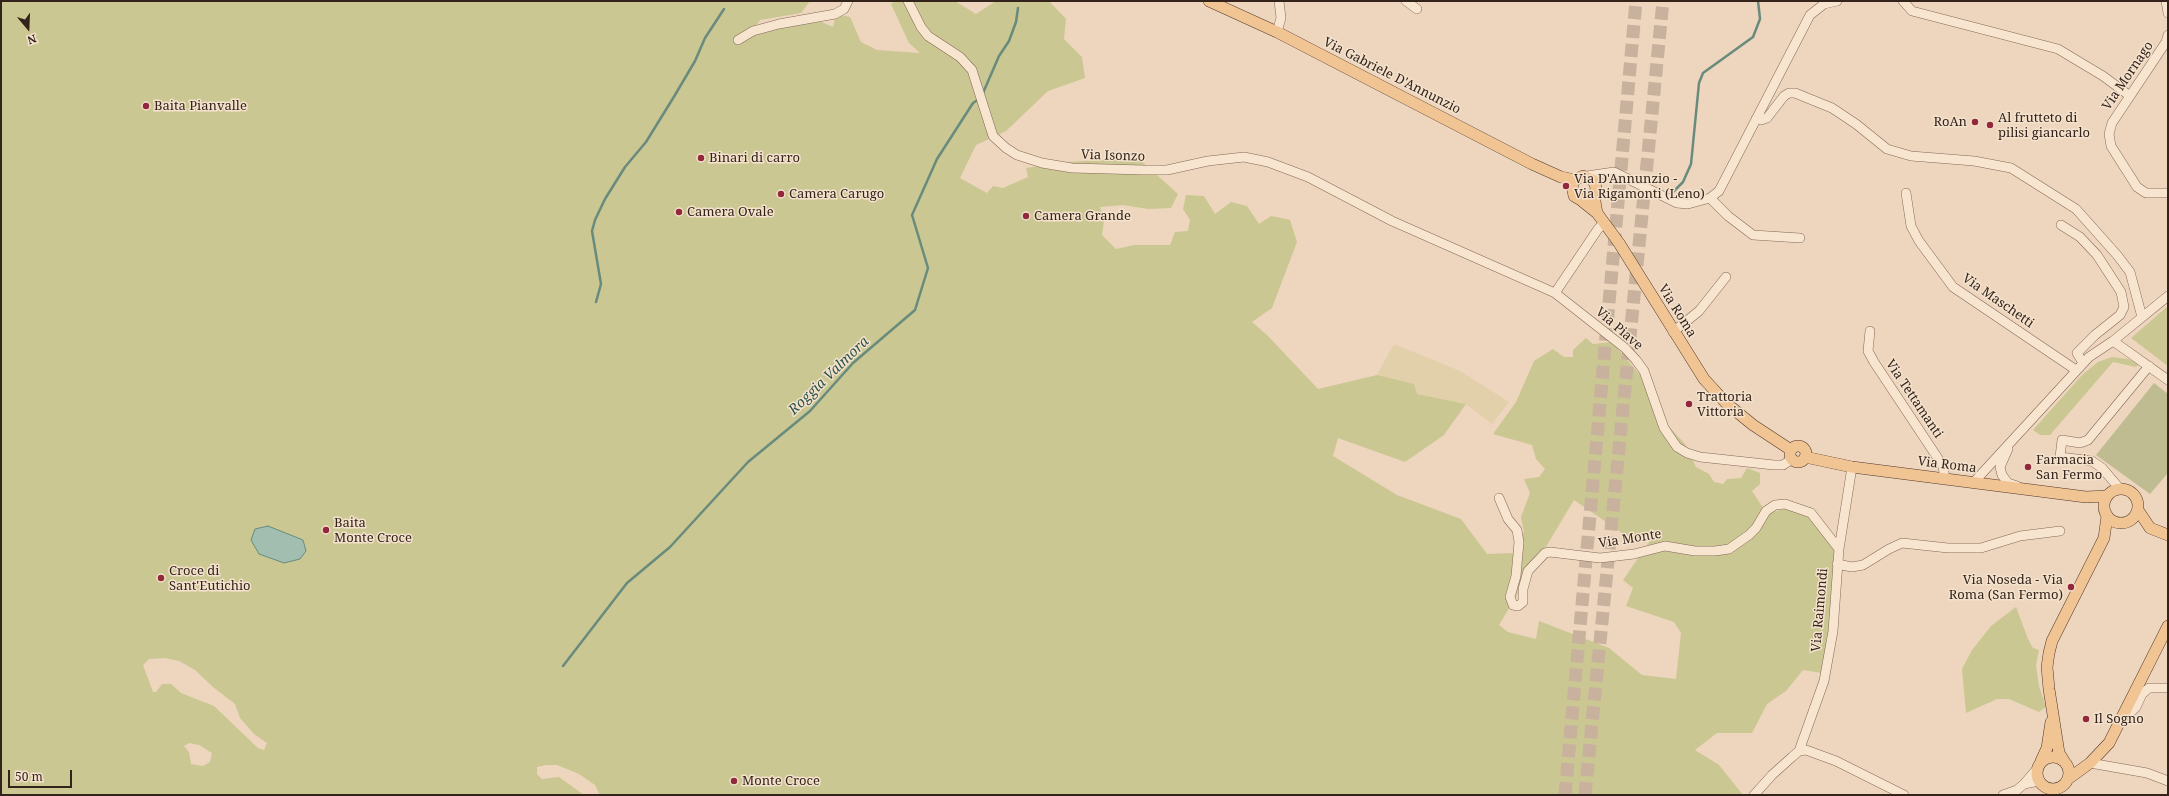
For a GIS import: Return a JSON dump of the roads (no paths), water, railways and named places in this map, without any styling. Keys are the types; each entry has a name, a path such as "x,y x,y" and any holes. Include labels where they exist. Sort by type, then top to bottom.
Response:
{"main road":[{"name":"Via Gabriele D'Annunzio","path":"1209,1 1277,32 1573,184"},
{"path":"1597,213 1596,190 1593,180 1587,176 1573,184 1574,196 1597,213 1604,223"},
{"path":"1582,201 1591,199 1596,190"},
{"name":"Via Roma","path":"1604,223 1704,379 1726,402 1752,425 1800,461 1805,457 1852,467 2086,497 2107,496"},
{"path":"2068,779 2069,771 2059,753 2047,667 2052,642 2104,538 2107,496 2115,490 2120,489 2132,493 2137,499 2138,510 2150,528 2168,535"},
{"name":"Via Roma","path":"2086,497 2106,513"},
{"path":"2104,538 2122,523 2132,519 2138,510"},
{"path":"2106,513 2115,522 2122,523"},
{"path":"2052,711 2051,731 2039,765 2043,789 2062,786 2068,779 2090,763 2109,743 2168,626"},
{"path":"2039,765 2053,756 2064,761"}],"street":[{"path":"738,40 752,31 779,24 835,14 844,9 848,1"},
{"name":"Via Isonzo","path":"908,1 921,27 928,36 960,57 972,70 993,136 1006,148 1017,155 1042,163 1072,168 1144,170 1167,170 1208,161 1244,157 1268,162 1308,177 1392,221"},
{"path":"1406,1 1418,9"},
{"path":"1587,176 1603,175 1614,172 1677,203 1688,204 1710,198 1719,191 1810,15 1824,4 1837,1"},
{"path":"1903,1 1912,11 2058,49 2103,76 2130,96"},
{"path":"2166,1 2168,14"},
{"path":"1277,32 1281,18 1280,2"},
{"name":"Via Mornago","path":"2168,35 2166,42 2112,123 2109,134 2112,146 2140,191 2146,193 2168,193"},
{"path":"1756,119 1761,120 1767,118 1784,96 1789,93 1795,93 1832,108 1856,124 1887,149 1911,156 1974,161 2011,168 2076,209 2117,255 2130,272 2142,317"},
{"path":"1596,190 1603,175"},
{"name":"Via Maschetti","path":"1906,193 1911,226 1916,236 1953,288 2076,370"},
{"path":"1710,198 1728,216 1754,235 1800,238"},
{"name":"Via Piave","path":"1392,221 1555,293 1625,348 1644,371 1664,428 1677,447 1687,453 1700,457 1783,465 1792,454"},
{"path":"1555,293 1598,229 1604,223"},
{"path":"2061,225 2080,238 2097,255 2120,292 2124,307 2120,315 2077,353 2083,363"},
{"path":"1673,332 1699,311 1726,277"},
{"path":"1974,482 1998,455 2010,445 2083,363 2113,341 2168,296"},
{"name":"Via Tettamanti","path":"1870,331 1868,351 1943,466 1945,479"},
{"path":"2113,341 2168,380"},
{"path":"2120,489 2102,468 2092,461 2060,457 2062,440 2080,443 2088,440 2148,366"},
{"path":"2010,445 2000,467 2002,475 2008,482 2023,489"},
{"name":"Via Raimondi","path":"1799,752 1824,684 1833,631 1837,564 1852,467"},
{"name":"Via Monte","path":"1499,498 1508,519 1517,530 1516,576 1510,597 1513,605 1518,606 1523,602 1522,589 1528,571 1545,553 1550,552 1600,558 1634,554 1665,546 1695,551 1729,549 1749,535 1766,511 1775,505 1785,504 1811,513 1839,549"},
{"path":"1837,564 1852,567 1863,565 1902,543 1948,548 1981,548 2020,536 2060,531"},
{"path":"2126,711 2132,711 2136,707 2142,694 2149,688 2168,688"},
{"path":"1754,795 1772,775 1799,752 1813,751 1904,795"},
{"path":"2090,763 2147,773 2168,781"},
{"path":"2022,790 2039,765"},
{"path":"2003,795 2022,790 2043,789"}],"waterway":[{"path":"1672,193 1683,182 1691,164 1699,83 1703,73 1753,37 1760,19 1758,1"},
{"name":"Roggia Valmora","path":"983,93 999,56 1009,41 1016,22 1018,8"},
{"path":"596,302 601,284 592,231 595,220 605,199 625,167 646,142 675,95 695,61 705,38 724,9"},
{"name":"Roggia Valmora","path":"563,666 627,583 670,547 748,462 810,411 853,363 915,310 928,268 912,215 937,159 973,103 979,99"}],"tunnel":[{"path":"1565,795 1636,1"},
{"path":"1585,795 1663,1"}],"place":[{"name":"Baita Pianvalle","path":"146,106"},
{"name":"RoAn","path":"1975,122"},
{"name":"Al frutteto di pilisi giancarlo","path":"1990,125"},
{"name":"Binari di carro","path":"701,158"},
{"name":"Via D'Annunzio - Via Rigamonti (Leno)","path":"1566,186"},
{"name":"Camera Carugo","path":"781,194"},
{"name":"Camera Ovale","path":"679,212"},
{"name":"Camera Grande","path":"1026,216"},
{"name":"Trattoria Vittoria","path":"1689,404"},
{"name":"Farmacia San Fermo","path":"2028,467"},
{"name":"Baita Monte Croce","path":"326,530"},
{"name":"Croce di Sant'Eutichio","path":"161,578"},
{"name":"Via Noseda - Via Roma (San Fermo)","path":"2071,587"},
{"name":"Il Sogno","path":"2086,719"},
{"name":"Monte Croce","path":"734,781"}]}
